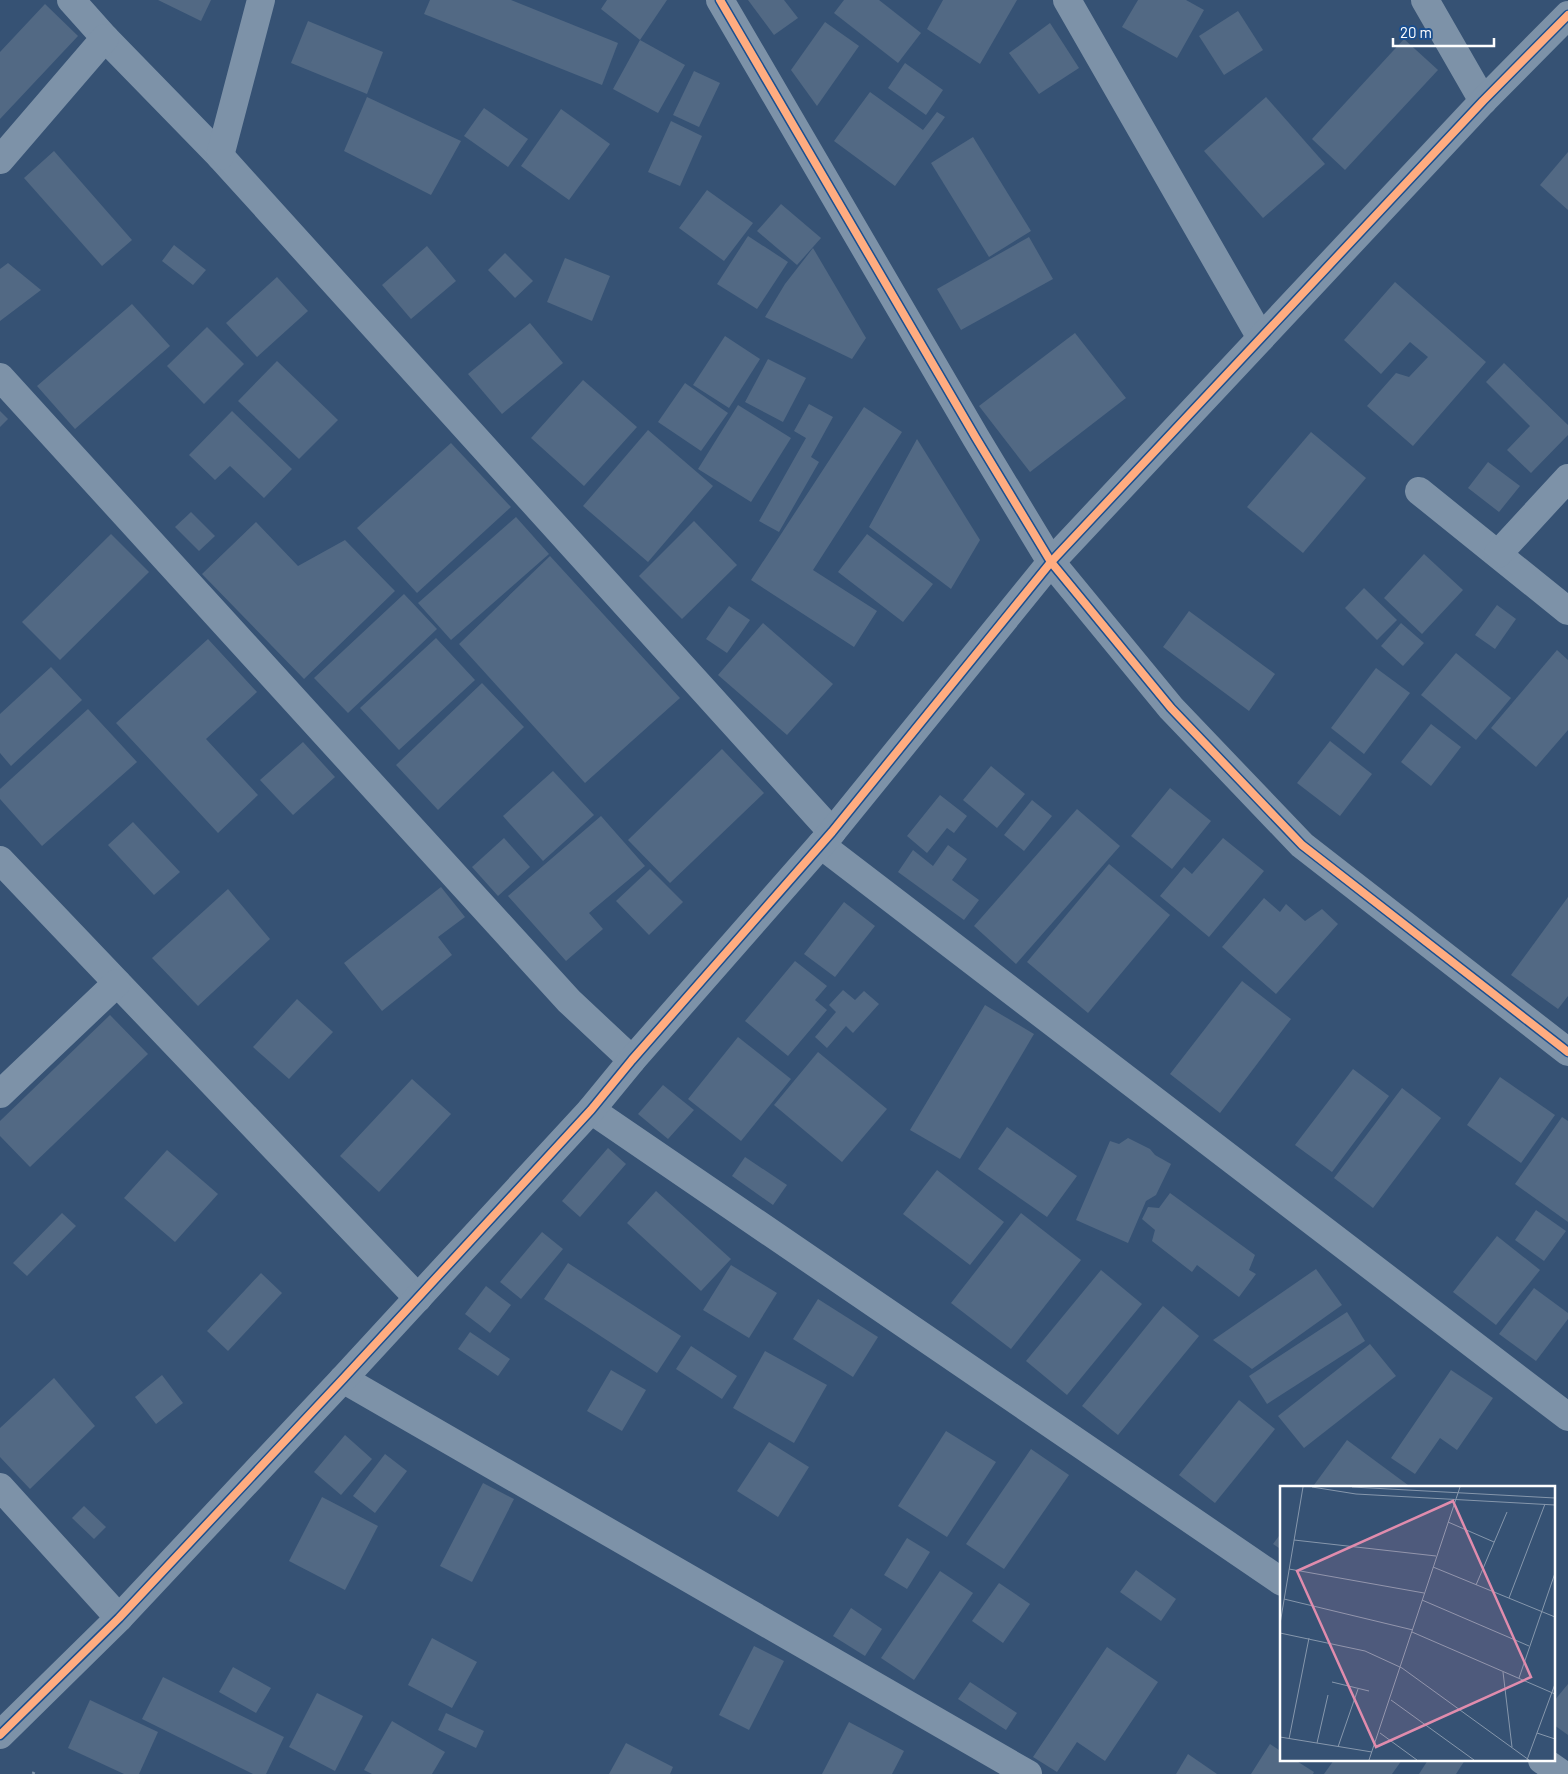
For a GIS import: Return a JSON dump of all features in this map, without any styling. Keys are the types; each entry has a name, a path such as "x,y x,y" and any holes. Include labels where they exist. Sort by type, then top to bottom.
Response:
{"street":[{"path":"71,0 105,38 220,156 826,838 1568,1417"},
{"path":"220,156 261,0"},
{"path":"720,0 976,438 1051,562 1170,708 1302,845 1568,1052"},
{"path":"1067,0 1261,338"},
{"path":"1425,0 1484,101"},
{"path":"0,1735 119,1618 591,1110 632,1060 826,838 1051,562 1484,101 1568,15"},
{"path":"0,160 105,38"},
{"path":"0,376 569,1001 632,1060"},
{"path":"1498,554 1568,478"},
{"path":"1419,491 1568,611"},
{"path":"0,860 418,1298"},
{"path":"0,1094 117,983"},
{"path":"591,1110 1280,1581"},
{"path":"343,1379 1028,1774"},
{"path":"0,1488 119,1618"},
{"path":"1545,1762 1562,1774"}],"building":[{"path":"158,0 211,0 201,21"},
{"path":"430,0 511,0 618,43 602,85 424,14"},
{"path":"607,0 667,0 640,40 601,9"},
{"path":"748,0 784,0 798,18 774,35"},
{"path":"844,0 879,0 921,33 898,63 834,13"},
{"path":"943,0 1017,0 980,64 927,29"},
{"path":"1138,0 1186,0 1204,10 1177,58 1122,27"},
{"path":"45,4 78,36 0,119 0,52"},
{"path":"1238,11 1263,50 1224,75 1199,36"},
{"path":"308,21 383,52 367,94 291,63"},
{"path":"825,22 859,46 817,106 791,70"},
{"path":"1050,23 1079,68 1039,94 1009,53"},
{"path":"1404,39 1438,70 1345,170 1312,139"},
{"path":"640,40 685,65 658,113 613,89"},
{"path":"905,63 943,90 926,115 888,88"},
{"path":"694,71 720,83 699,127 673,115"},
{"path":"870,92 923,130 937,112 945,117 895,186 834,141"},
{"path":"367,97 461,141 431,195 344,151"},
{"path":"1266,97 1325,164 1263,218 1204,151"},
{"path":"484,108 528,139 508,167 464,136"},
{"path":"561,109 610,144 569,200 521,166"},
{"path":"671,121 702,136 680,186 648,172"},
{"path":"973,137 1031,231 989,257 931,163"},
{"path":"54,151 132,240 102,266 24,178"},
{"path":"1568,152 1568,210 1540,185"},
{"path":"707,190 753,223 724,261 679,228"},
{"path":"781,204 821,238 797,265 757,231"},
{"path":"748,236 788,262 757,309 717,284"},
{"path":"1029,237 1053,279 961,330 937,289"},
{"path":"174,245 206,270 193,285 162,261"},
{"path":"427,246 456,281 411,319 382,285"},
{"path":"813,248 866,338 852,359 765,317 785,284"},
{"path":"505,253 533,281 515,298 488,270"},
{"path":"565,258 610,276 592,321 547,302"},
{"path":"8,263 41,290 0,321 0,269"},
{"path":"277,277 308,311 257,357 226,323"},
{"path":"1395,282 1486,362 1413,446 1367,406 1396,373 1409,377 1428,357 1410,342 1381,374 1344,340"},
{"path":"132,304 170,346 75,429 37,386"},
{"path":"530,323 563,363 502,414 468,374"},
{"path":"207,327 244,364 204,404 167,366"},
{"path":"1075,333 1126,398 1030,472 979,406"},
{"path":"725,336 760,359 729,408 693,385"},
{"path":"768,359 806,378 783,422 745,402"},
{"path":"277,361 338,420 299,459 238,401"},
{"path":"1504,363 1568,425 1568,435 1531,473 1507,450 1530,426 1486,382"},
{"path":"583,380 637,427 584,486 531,438"},
{"path":"685,383 728,413 701,451 658,422"},
{"path":"809,404 833,417 811,457 819,462 779,532 759,521 806,438 794,431"},
{"path":"738,405 791,438 751,502 698,469"},
{"path":"864,407 902,432 813,570 877,611 854,647 751,580"},
{"path":"0,411 8,419 0,427"},
{"path":"232,411 292,469 264,498 230,466 215,480 189,455"},
{"path":"648,430 713,486 648,562 583,506"},
{"path":"1311,432 1366,478 1303,553 1247,507"},
{"path":"917,439 980,540 951,589 869,527"},
{"path":"451,443 511,507 417,593 357,528"},
{"path":"1488,462 1520,486 1499,512 1468,488"},
{"path":"191,512 215,536 199,551 175,527"},
{"path":"516,517 549,554 451,640 418,603"},
{"path":"694,521 737,565 682,619 639,576"},
{"path":"256,522 298,566 345,540 395,591 304,679 202,574"},
{"path":"111,534 149,572 60,660 22,622"},
{"path":"867,534 933,584 903,622 838,572"},
{"path":"1424,554 1463,590 1422,634 1384,598"},
{"path":"550,556 680,698 585,783 459,644"},
{"path":"1364,588 1397,620 1377,640 1345,608"},
{"path":"404,594 437,629 348,713 314,678"},
{"path":"1497,605 1516,619 1495,649 1475,635"},
{"path":"729,606 750,620 727,653 706,639"},
{"path":"1189,611 1275,674 1249,711 1163,647"},
{"path":"763,623 833,684 787,735 718,675"},
{"path":"1401,623 1424,643 1403,666 1381,646"},
{"path":"436,638 475,680 399,750 360,708"},
{"path":"208,639 257,692 206,739 258,795 218,833 116,723"},
{"path":"1557,650 1568,660 1568,730 1536,767 1491,728"},
{"path":"1456,653 1511,698 1476,740 1421,695"},
{"path":"51,667 82,700 11,766 0,753 0,714"},
{"path":"1376,668 1410,693 1364,754 1331,728"},
{"path":"482,683 524,727 438,810 396,765"},
{"path":"88,709 137,762 42,846 0,799 0,789"},
{"path":"1431,724 1461,747 1431,786 1401,762"},
{"path":"1330,741 1372,774 1340,816 1297,783"},
{"path":"303,742 335,777 293,815 260,780"},
{"path":"722,749 764,793 670,883 628,840"},
{"path":"991,766 1025,794 997,828 963,800"},
{"path":"553,771 594,815 543,861 503,816"},
{"path":"1170,788 1211,821 1172,869 1131,836"},
{"path":"940,795 967,816 954,833 947,828 927,853 907,836"},
{"path":"1032,800 1052,816 1024,851 1004,835"},
{"path":"1077,809 1120,846 1016,964 974,926"},
{"path":"601,816 645,866 589,913 603,929 566,961 508,896"},
{"path":"133,822 180,872 154,895 108,845"},
{"path":"504,838 530,867 498,896 472,867"},
{"path":"1223,838 1264,871 1209,937 1160,896 1184,867 1192,874"},
{"path":"948,845 967,859 952,880 979,900 964,920 898,872 913,850 933,866"},
{"path":"1109,864 1170,915 1088,1013 1027,962"},
{"path":"650,869 683,902 649,935 616,901"},
{"path":"441,887 465,917 438,937 452,955 382,1011 344,963"},
{"path":"228,889 270,939 198,1006 152,958"},
{"path":"1568,897 1568,996 1558,1009 1511,975"},
{"path":"1264,898 1280,912 1286,904 1305,921 1322,909 1338,924 1276,994 1222,947"},
{"path":"844,902 875,926 835,977 804,954"},
{"path":"795,961 827,986 815,1000 827,1010 788,1056 745,1021"},
{"path":"1242,981 1291,1019 1220,1113 1170,1074"},
{"path":"843,990 855,1000 864,991 879,1004 853,1033 846,1026 827,1048 815,1037 836,1012 829,1005"},
{"path":"297,999 333,1032 289,1079 253,1047"},
{"path":"985,1005 1034,1034 960,1159 910,1130"},
{"path":"110,1015 148,1054 30,1167 0,1136 0,1121"},
{"path":"738,1037 791,1079 741,1141 688,1099"},
{"path":"818,1052 887,1109 842,1162 774,1105"},
{"path":"1353,1069 1389,1096 1332,1172 1295,1145"},
{"path":"1500,1077 1555,1115 1521,1163 1467,1125"},
{"path":"412,1079 451,1114 379,1192 340,1156"},
{"path":"663,1085 694,1110 668,1139 638,1114"},
{"path":"1402,1088 1441,1118 1373,1208 1334,1178"},
{"path":"1562,1117 1568,1121 1568,1222 1515,1184"},
{"path":"1007,1127 1077,1176 1047,1217 978,1169"},
{"path":"1128,1138 1150,1149 1155,1155 1171,1164 1156,1195 1146,1201 1128,1243 1076,1220 1110,1141 1119,1144"},
{"path":"608,1148 626,1164 580,1217 562,1201"},
{"path":"167,1150 218,1194 175,1242 124,1198"},
{"path":"745,1157 787,1185 773,1205 732,1176"},
{"path":"937,1170 1004,1222 970,1265 903,1214"},
{"path":"656,1191 731,1259 701,1291 627,1223"},
{"path":"1170,1193 1255,1255 1249,1270 1256,1274 1239,1297 1197,1265 1192,1272 1152,1241 1155,1230 1142,1219 1148,1207 1159,1208"},
{"path":"1536,1210 1566,1231 1544,1261 1515,1240"},
{"path":"62,1213 76,1226 27,1276 13,1263"},
{"path":"1021,1213 1081,1260 1011,1349 951,1303"},
{"path":"542,1232 563,1249 521,1299 500,1282"},
{"path":"1497,1236 1540,1270 1496,1325 1453,1292"},
{"path":"568,1263 681,1336 657,1373 544,1299"},
{"path":"731,1265 777,1293 749,1338 703,1310"},
{"path":"1316,1269 1342,1305 1252,1369 1213,1340"},
{"path":"1101,1270 1142,1304 1067,1395 1026,1361"},
{"path":"261,1273 282,1293 228,1351 207,1331"},
{"path":"486,1286 511,1305 490,1333 465,1314"},
{"path":"1534,1288 1568,1313 1568,1319 1536,1361 1499,1334"},
{"path":"818,1299 878,1337 853,1377 793,1339"},
{"path":"1163,1306 1199,1336 1118,1435 1082,1406"},
{"path":"1347,1312 1365,1341 1267,1404 1249,1376"},
{"path":"470,1332 510,1359 498,1376 458,1349"},
{"path":"1370,1344 1396,1376 1304,1448 1278,1416"},
{"path":"691,1346 737,1376 722,1399 676,1369"},
{"path":"765,1351 827,1385 794,1443 733,1408"},
{"path":"611,1370 646,1390 622,1431 587,1411"},
{"path":"1451,1370 1493,1398 1457,1450 1440,1438 1415,1474 1391,1458"},
{"path":"162,1375 183,1403 156,1424 135,1397"},
{"path":"54,1378 95,1426 30,1489 0,1457 0,1428"},
{"path":"1239,1400 1275,1429 1215,1503 1179,1475"},
{"path":"946,1431 996,1462 947,1537 898,1506"},
{"path":"345,1435 372,1459 341,1495 314,1472"},
{"path":"1347,1440 1409,1486 1315,1486 1314,1485"},
{"path":"769,1442 809,1467 778,1517 737,1491"},
{"path":"1031,1449 1069,1475 1004,1569 966,1544"},
{"path":"385,1454 407,1471 375,1513 353,1496"},
{"path":"483,1483 514,1499 472,1582 440,1566"},
{"path":"322,1497 378,1526 345,1590 289,1561"},
{"path":"84,1506 106,1527 94,1539 72,1518"},
{"path":"1280,1535 1280,1549 1273,1544"},
{"path":"907,1538 930,1552 907,1589 884,1575"},
{"path":"1136,1570 1176,1599 1161,1621 1120,1592"},
{"path":"940,1571 973,1593 914,1680 881,1658"},
{"path":"999,1583 1030,1604 1003,1643 972,1621"},
{"path":"851,1608 882,1629 865,1656 833,1636"},
{"path":"432,1638 477,1662 452,1708 408,1685"},
{"path":"754,1646 784,1661 749,1730 719,1715"},
{"path":"1107,1647 1158,1682 1105,1761 1077,1742 1057,1772 1033,1757"},
{"path":"233,1667 271,1688 256,1713 219,1692"},
{"path":"163,1677 284,1737 266,1774 253,1774 142,1719"},
{"path":"970,1682 1017,1713 1006,1730 958,1699"},
{"path":"1568,1684 1568,1735 1556,1726 1556,1699"},
{"path":"317,1693 363,1716 335,1771 289,1747"},
{"path":"90,1700 158,1732 139,1774 124,1774 68,1748"},
{"path":"446,1713 484,1731 476,1748 438,1730"},
{"path":"392,1721 445,1752 432,1774 372,1774 364,1770"},
{"path":"849,1722 904,1751 892,1774 822,1774"},
{"path":"626,1743 673,1767 670,1774 609,1774"},
{"path":"1270,1744 1280,1751 1280,1762 1298,1762 1314,1772 1313,1774 1251,1774"},
{"path":"1188,1754 1217,1774 1176,1774"},
{"path":"1333,1762 1401,1762 1392,1774 1324,1774"},
{"path":"1427,1762 1464,1762 1456,1774 1419,1774"}],"cycle path":[{"path":"720,0 976,438 1051,562 1171,708 1302,845 1568,1052"},
{"path":"0,1735 119,1618 591,1110 632,1060 832,832 1051,562 1483,101 1568,15"}]}
